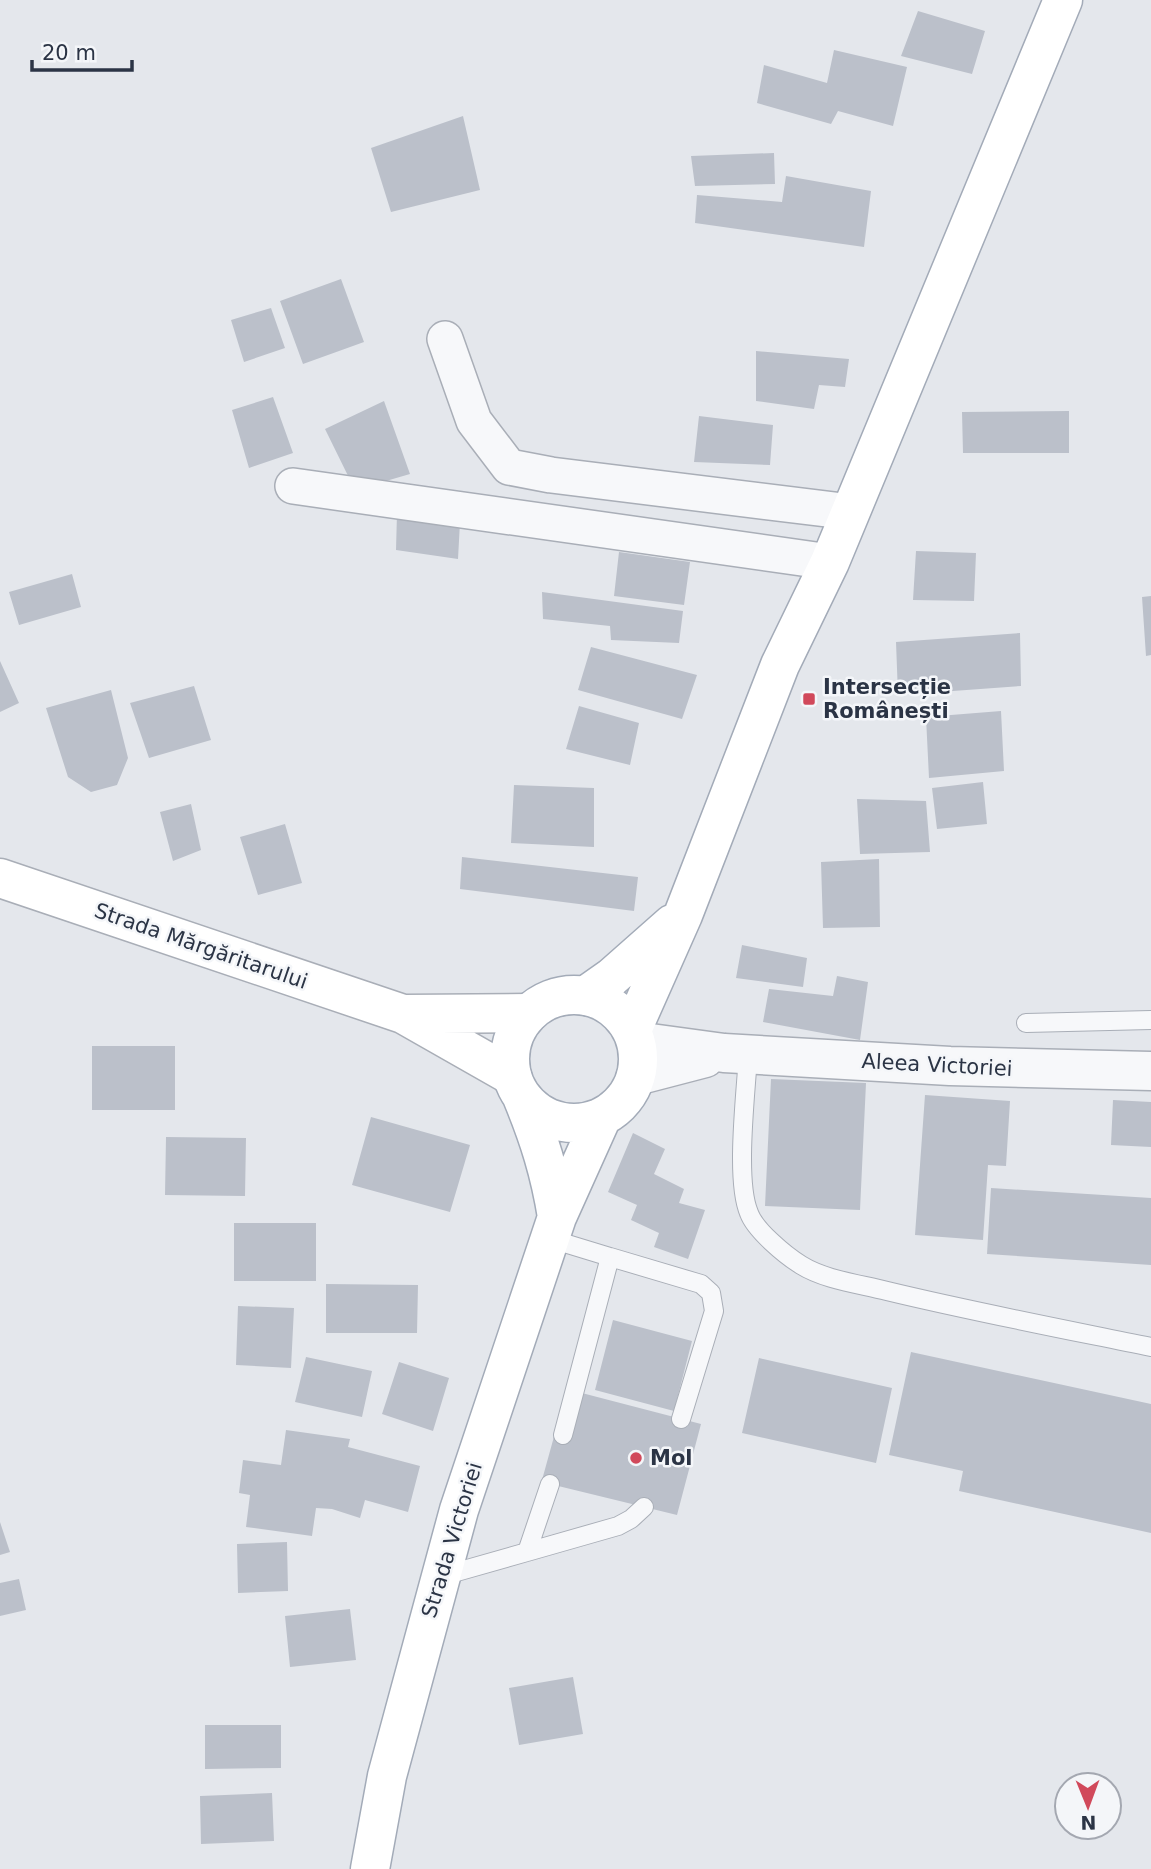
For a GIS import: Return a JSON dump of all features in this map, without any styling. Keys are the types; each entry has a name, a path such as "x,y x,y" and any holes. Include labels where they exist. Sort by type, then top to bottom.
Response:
{"main road":[{"path":"634,1049 620,1014 604,1002 585,996 564,995 545,1001 529,1013 516,1031 510,1053 517,1086 538,1113 558,1121 580,1123 602,1117 617,1107 629,1093 634,1049 780,665 830,562 1063,0"},
{"name":"Strada Mărgăritarului","path":"0,878 403,1014 517,1086"},
{"path":"585,996 612,977 683,915"},
{"name":"Strada Mărgăritarului","path":"403,1014 529,1013"},
{"name":"Strada Victoriei","path":"517,1086 550,1173 554,1228"},
{"name":"Strada Victoriei","path":"370,1869 387,1776 459,1510 554,1228 602,1117"}],"street":[{"path":"445,339 474,421 509,467 551,475 851,512"},
{"path":"293,486 830,562"},
{"name":"Aleea Victoriei","path":"634,1049 950,1066 1151,1071"}],"lane":[{"path":"1026,1023 1151,1020"},
{"path":"736,1054 749,1214 764,1234 802,1266 833,1277 917,1298 1151,1347"},
{"path":"554,1228 610,1257 701,1284 712,1293 714,1311 681,1419"},
{"path":"563,1435 610,1257"},
{"path":"527,1552 550,1484"},
{"path":"439,1577 618,1526 644,1507"}],"building":[{"path":"918,11 985,31 972,74 901,56"},
{"path":"834,50 907,67 893,126 838,111 831,124 757,103 764,65 827,83"},
{"path":"463,116 480,190 391,212 371,148"},
{"path":"774,153 775,184 695,186 691,156"},
{"path":"786,176 871,191 864,247 695,223 697,195 782,202"},
{"path":"341,279 364,342 303,364 280,301"},
{"path":"271,308 285,348 244,362 231,320"},
{"path":"756,351 849,359 845,387 819,385 814,409 756,401"},
{"path":"273,397 293,453 249,468 232,410"},
{"path":"384,401 410,474 355,490 325,429"},
{"path":"1069,411 1069,453 963,453 962,412"},
{"path":"699,416 773,425 770,465 694,462"},
{"path":"397,513 460,522 458,559 396,550"},
{"path":"916,551 976,553 974,601 913,600"},
{"path":"619,552 690,562 684,605 614,596"},
{"path":"72,574 81,607 19,625 9,592"},
{"path":"542,592 683,611 679,643 611,640 610,626 543,619"},
{"path":"1151,596 1151,655 1146,656 1142,597"},
{"path":"1020,633 1021,686 898,695 896,642"},
{"path":"591,647 697,675 682,719 578,690"},
{"path":"0,661 19,703 0,712"},
{"path":"194,686 211,740 149,758 130,703"},
{"path":"111,690 128,758 117,785 91,792 68,777 46,708"},
{"path":"579,706 639,723 630,765 566,749"},
{"path":"1001,711 1004,771 929,778 926,717"},
{"path":"983,782 987,824 937,829 932,788"},
{"path":"514,785 594,788 594,847 511,843"},
{"path":"857,799 926,801 930,852 860,854"},
{"path":"191,804 201,850 173,861 160,812"},
{"path":"285,824 302,883 258,895 240,837"},
{"path":"462,857 638,877 634,911 460,889"},
{"path":"879,859 880,927 823,928 821,862"},
{"path":"742,945 807,958 803,987 736,978"},
{"path":"837,976 868,982 860,1040 763,1022 769,989 833,996"},
{"path":"92,1046 175,1046 175,1110 92,1110"},
{"path":"771,1079 866,1083 860,1210 765,1206"},
{"path":"925,1095 1010,1101 1006,1166 988,1165 983,1240 915,1235"},
{"path":"1113,1100 1151,1102 1151,1147 1111,1145"},
{"path":"371,1117 470,1145 450,1212 352,1185"},
{"path":"633,1133 665,1149 654,1174 684,1189 679,1203 705,1210 688,1259 654,1247 659,1233 631,1220 637,1205 608,1192"},
{"path":"166,1137 246,1138 245,1196 165,1195"},
{"path":"991,1188 1151,1198 1151,1265 987,1254"},
{"path":"234,1223 316,1223 316,1281 234,1281"},
{"path":"326,1284 418,1285 417,1333 326,1333"},
{"path":"238,1306 294,1308 291,1368 236,1365"},
{"path":"613,1320 692,1341 674,1411 595,1390"},
{"path":"911,1352 1151,1404 1151,1533 959,1491 963,1471 889,1455"},
{"path":"306,1357 372,1371 362,1417 295,1402"},
{"path":"759,1358 892,1388 876,1463 742,1433"},
{"path":"399,1362 449,1378 433,1431 382,1414"},
{"path":"578,1392 701,1424 677,1515 542,1480 555,1433"},
{"path":"286,1430 350,1439 348,1447 420,1466 408,1512 365,1500 360,1518 332,1509 316,1508 312,1536 246,1527 250,1495 239,1493 243,1460 281,1465"},
{"path":"0,1522 10,1552 0,1555"},
{"path":"287,1542 288,1591 238,1593 237,1544"},
{"path":"19,1579 26,1610 0,1616 0,1583"},
{"path":"350,1609 356,1660 290,1667 285,1616"},
{"path":"573,1677 583,1734 519,1745 509,1688"},
{"path":"205,1725 281,1725 281,1768 205,1769"},
{"path":"272,1793 274,1841 201,1844 200,1796"}],"place":[{"name":"Intersecție Românești","path":"809,699"},
{"name":"Mol","path":"636,1458"}]}
